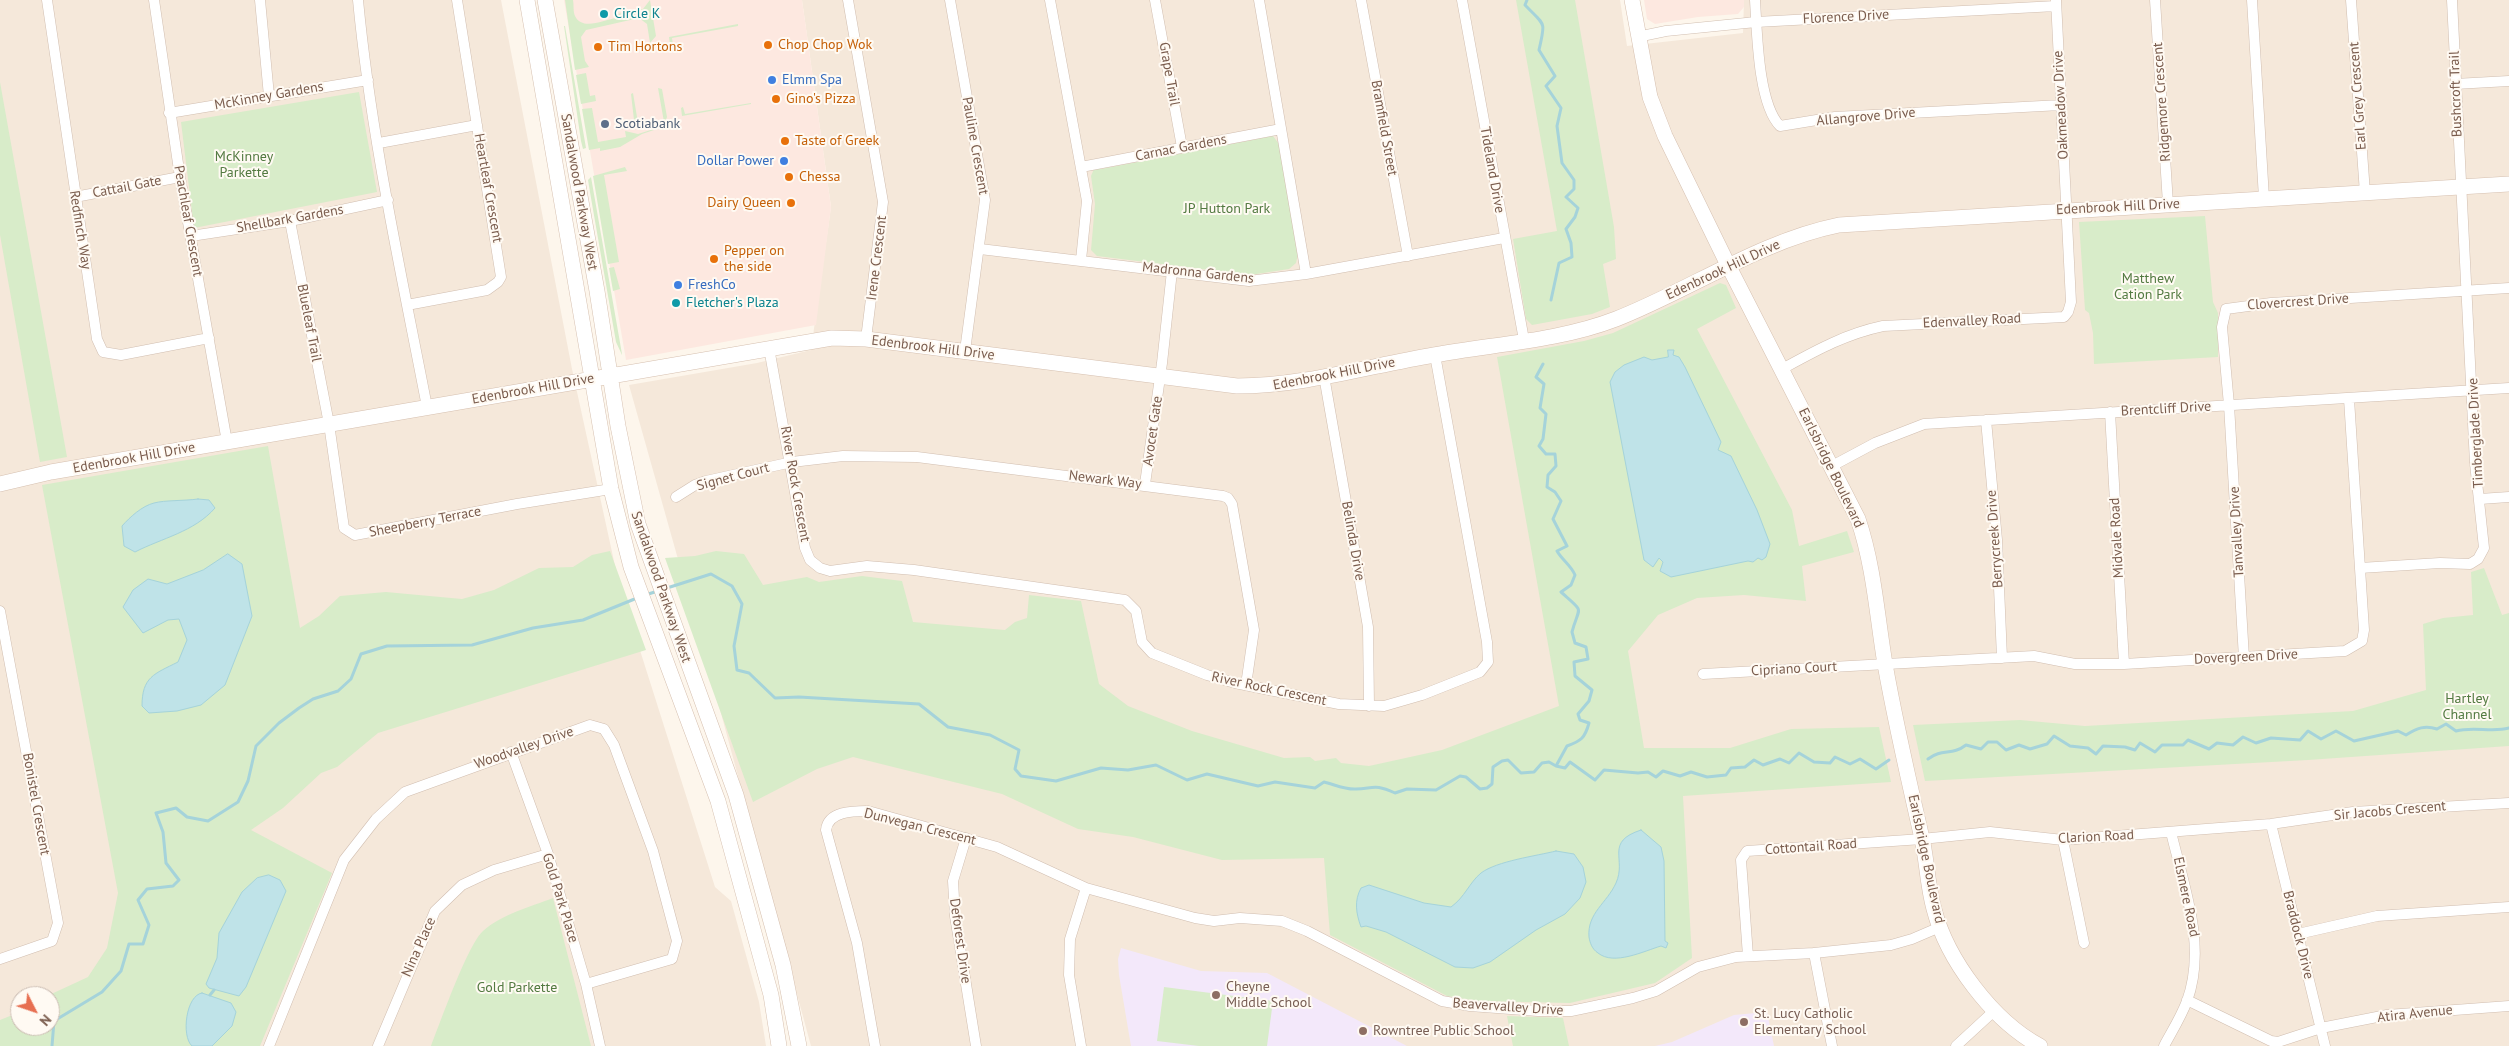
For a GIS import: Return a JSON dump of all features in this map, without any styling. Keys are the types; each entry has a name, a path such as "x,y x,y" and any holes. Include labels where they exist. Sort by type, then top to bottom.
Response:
{"street":[{"name":"Redfinch Way","path":"47,0 97,339 103,352 121,355 209,338"},
{"name":"Peachleaf Crescent","path":"154,0 169,113 227,442"},
{"path":"260,0 269,96"},
{"path":"358,0 368,80 388,200 428,407"},
{"name":"Heartleaf Crescent","path":"407,305 486,290 498,282 501,277 456,0"},
{"name":"Sandalwood Parkway West","path":"527,0 611,489 631,567 718,801 770,995 779,1046"},
{"name":"Sandalwood Parkway West","path":"545,0 597,290 630,491 638,524 736,794 783,965 799,1046"},
{"name":"Irene Crescent","path":"848,0 883,202 883,216 866,339"},
{"name":"Pauline Crescent","path":"950,0 985,200 965,352"},
{"path":"1050,0 1087,201 1081,260"},
{"name":"Grape Trail","path":"1156,0 1182,147"},
{"path":"1259,0 1306,274"},
{"name":"Bramfield Street","path":"1361,0 1408,256"},
{"name":"Tideland Drive","path":"1462,0 1524,340"},
{"name":"Earlsbridge Boulevard","path":"1632,0 1637,37 1650,97 1665,136 1729,267 1832,466 1858,519 1867,546 1885,663 1922,839 1934,908 1940,927 1965,976 1994,1011 2040,1046"},
{"path":"1755,0 1756,22"},
{"name":"Ridgemore Crescent","path":"2154,0 2168,204"},
{"path":"2252,0 2264,198"},
{"name":"Earl Grey Crescent","path":"2352,0 2364,192"},
{"name":"Bushcroft Trail","path":"2452,0 2460,187"},
{"name":"Florence Drive","path":"1637,37 1676,30 1756,22 2056,3"},
{"name":"Oakmeadow Drive","path":"2056,3 2066,211"},
{"name":"Allangrove Drive","path":"1756,22 1764,96 1774,120 1780,126 1835,117 2060,105"},
{"name":"McKinney Gardens","path":"169,113 368,80"},
{"path":"2455,84 2509,81"},
{"path":"379,143 477,125"},
{"name":"Carnac Gardens","path":"1081,167 1281,129"},
{"name":"Cattail Gate","path":"75,197 180,177"},
{"name":"Edenbrook Hill Drive","path":"0,484 51,472 822,338 866,339 1237,386 1272,386 1434,355 1576,332 1616,319 1795,236 1839,225 2509,184"},
{"name":"Timberglade Drive","path":"2360,568 2440,563 2470,564 2478,559 2484,548 2475,463 2460,187"},
{"name":"Shellbark Gardens","path":"191,236 290,221 388,200"},
{"name":"Edenvalley Road","path":"1782,369 1830,342 1859,331 1883,326 2064,316 2068,312 2071,302 2066,211"},
{"name":"Blueleaf Trail","path":"290,221 329,424"},
{"name":"Madronna Gardens","path":"980,249 1249,281 1306,274 1504,238"},
{"name":"Avocet Gate","path":"1145,484 1172,271"},
{"path":"2466,290 2509,288"},
{"name":"Clovercrest Drive","path":"2229,405 2222,327 2226,309 2271,303 2466,290"},
{"name":"River Rock Crescent","path":"769,348 792,462 805,548 810,560 820,568 830,571 867,566 914,570 1125,600 1136,611 1142,642 1152,654 1208,676 1339,704 1369,706 1384,706 1422,695 1480,672 1488,662 1488,642 1434,355"},
{"name":"Belinda Drive","path":"1324,376 1368,627 1369,706"},
{"name":"Brentcliff Drive","path":"1832,466 1874,443 1924,424 2509,388"},
{"name":"Dovergreen Drive","path":"1885,663 2034,656 2076,664 2124,664 2345,651 2356,646 2362,641 2364,630 2348,398"},
{"name":"Tanvalley Drive","path":"2229,405 2244,658"},
{"name":"Midvale Road","path":"2110,412 2124,664"},
{"name":"Berrycreek Drive","path":"1986,420 1997,540 2002,658"},
{"name":"Sheepberry Terrace","path":"329,424 344,528 355,535 517,504 611,489"},
{"name":"Newark Way","path":"792,462 843,456 917,457 1145,484 1228,498 1232,504 1254,630 1246,685"},
{"name":"Signet Court","path":"676,497 695,485 792,462"},
{"path":"2480,498 2509,497"},
{"name":"Bonistel Crescent","path":"0,611 58,923 52,941 0,959"},
{"name":"Cipriano Court","path":"1703,674 1885,663"},
{"name":"Woodvalley Drive","path":"269,1046 344,860 376,819 405,792 510,752 590,725 604,729 614,745 653,851 677,941 672,959 586,984"},
{"name":"Gold Park Place","path":"510,752 548,854 586,984 600,1046"},
{"name":"Sir Jacobs Crescent","path":"2271,824 2353,812 2509,803"},
{"name":"Dunvegan Crescent","path":"875,1046 856,942 830,847 827,824 831,818 851,811 868,810 997,847 1086,888"},
{"name":"Clarion Road","path":"1922,839 1990,832 2063,840 2271,824"},
{"name":"Braddock Drive","path":"2271,824 2325,1046"},
{"name":"Elsmere Road","path":"2164,1046 2187,1000 2194,969 2195,934 2171,832"},
{"name":"Deforest Drive","path":"966,838 953,881 955,916 976,1046"},
{"name":"Cottontail Road","path":"1748,956 1741,860 1747,851 1922,839"},
{"path":"2063,840 2084,943"},
{"name":"Nina Place","path":"378,1046 435,911 462,885 494,870 548,854"},
{"path":"1080,1046 1069,974 1070,940 1086,888"},
{"name":"Beavervalley Drive","path":"1086,888 1195,918 1214,921 1240,918 1282,921 1308,930 1442,1002 1470,1006 1570,1011 1633,998 1656,991 1698,967 1736,957 1814,953 1890,945 1912,939 1940,927"},
{"path":"2298,934 2376,916 2509,907"},
{"path":"1814,953 1832,1046"},
{"name":"Atira Avenue","path":"2187,1000 2271,1041 2285,1041 2321,1028 2387,1015 2509,1006"},
{"path":"1956,1046 1994,1011"}],"shaded area":[{"path":"0,0 501,0 572,369 619,584 715,887 731,901 759,1002 766,1046 0,1046"},
{"name":"Fletcher's Plaza","path":"564,0 802,0 831,207 816,325 626,360"},
{"path":"802,0 1620,0 1627,46 1743,33 1744,0 2509,0 2509,1046 811,1046 712,680 629,385 757,363 811,350 831,207"},
{"path":"1644,0 1744,0 1744,7 1738,14 1698,17 1655,24 1647,19"},
{"name":"Cheyne Middle School","path":"1121,948 1201,971 1267,973 1407,1046 1131,1046 1119,975 1118,959"},
{"name":"St. Lucy Catholic Elementary School","path":"1767,1012 1774,1046 1655,1046 1672,1042 1734,1015"}],"green space":[{"path":"565,0 573,0 575,16 578,20 588,24 616,18 618,14 643,9 650,0 656,36 650,43 647,24 639,18 586,30 581,37 585,61 589,67 575,70"},
{"path":"1516,0 1575,0 1614,227 1616,259 1603,264 1610,307 1592,314 1532,325 1526,319 1513,239 1557,231"},
{"path":"738,24 738,26 672,38 673,45 670,45 669,37"},
{"path":"564,26 586,148 583,149 581,141"},
{"path":"586,73 590,96 595,95 596,101 581,104 576,75"},
{"path":"0,82 67,457 40,462 0,235"},
{"path":"658,88 662,89 667,117 663,127 642,134 620,147 600,151 600,148 589,150 582,109 592,108 598,142 626,137 625,131 638,134 657,128 657,124 664,122"},
{"name":"McKinney Parkette","path":"359,92 377,192 194,228 181,122"},
{"path":"633,93 638,123 645,122 645,125 639,125 634,120 631,94"},
{"path":"751,103 682,116 681,108 683,107 685,114"},
{"name":"JP Hutton Park","path":"1273,136 1279,144 1298,254 1296,263 1289,269 1250,275 1097,256 1091,250 1095,204 1091,176 1094,169"},
{"path":"625,167 627,171 604,175 619,262 608,264 593,176"},
{"path":"591,177 622,355 616,342 588,180"},
{"name":"Matthew Cation Park","path":"2205,216 2213,302 2218,313 2218,357 2094,364 2093,333 2089,313 2085,310 2079,222"},
{"path":"614,267 620,289 613,291 609,268"},
{"path":"1720,283 1726,285 1736,308 1697,329 1792,510 1799,546 1847,531 1854,552 1802,566 1806,601 1744,595 1697,598 1658,615 1628,651 1644,748 1730,748 1791,729 1879,727 1891,782 1683,796 1692,958 1655,983 1570,1003 1477,1001 1447,996 1330,935 1324,858 1222,860 1133,837 1078,829 1002,794 853,757 817,769 753,802 665,558 695,556 716,551 744,554 763,585 807,577 819,582 862,576 902,581 913,622 1005,630 1015,622 1027,618 1029,595 1081,601 1099,684 1128,706 1192,731 1284,758 1310,757 1315,761 1336,758 1341,763 1369,766 1442,750 1559,706 1497,357 1584,341 1613,333"},
{"path":"268,446 300,628 319,616 340,596 386,592 462,599 494,590 539,568 573,567 592,555 610,551 646,650 378,733 337,767 321,773 283,808 251,830 332,873 260,1046 0,1046 0,1020 10,1016 10,1036 60,1036 60,990 88,977 107,948 118,893 42,485"},
{"name":"Hartley Channel","path":"2484,568 2502,615 2509,613 2509,746 2308,760 1925,781 1913,725 2020,720 2085,726 2353,711 2426,690 2423,624 2443,618 2473,615 2471,572"},
{"name":"Gold Parkette","path":"553,898 591,1046 431,1046 462,967 483,931 507,915"},
{"path":"1164,987 1273,1001 1267,1046 1199,1046 1157,1041"},
{"path":"1507,1016 1563,1018 1569,1046 1513,1046"}],"water":[{"path":"1668,350 1674,350 1673,355 1679,357 1685,367 1721,442 1718,450 1731,456 1757,510 1770,544 1766,557 1762,560 1758,558 1753,562 1748,561 1671,577 1660,571 1663,562 1659,558 1653,567 1644,560 1610,382 1615,372 1624,365 1644,357 1652,360 1668,357"},
{"path":"209,500 215,508 188,529 135,552 124,546 122,526 141,509 158,502"},
{"path":"228,554 242,564 252,616 225,685 201,705 177,711 149,713 142,706 144,689 147,682 162,670 178,662 187,640 179,619 168,620 143,633 123,607 133,590 148,579 167,584 203,570"},
{"path":"1641,830 1661,847 1664,861 1665,941 1668,943 1666,948 1661,946 1620,958 1605,957 1596,951 1591,944 1589,929 1591,921 1616,883 1619,874 1619,852 1623,840"},
{"path":"1556,851 1574,854 1583,867 1586,882 1580,898 1565,914 1536,930 1490,962 1473,968 1455,967 1386,932 1366,926 1361,927 1356,907 1361,888 1369,885 1424,903 1451,907 1460,899 1477,877 1488,869 1506,862"},
{"path":"269,875 280,880 286,891 246,987 239,996 209,988 206,984 217,958 219,933 242,892 257,878"},
{"path":"202,993 231,1003 236,1012 232,1026 212,1046 192,1046 187,1034 187,1016 192,1001 197,995"}],"waterway":[{"path":"1527,0 1525,5 1537,17 1543,28 1539,50 1555,76 1546,86 1561,108 1557,126 1562,163 1574,180 1574,189 1566,197 1578,208 1575,217 1566,229 1571,243 1572,257 1559,263 1551,300"},
{"path":"1543,364 1536,377 1544,384 1540,408 1546,414 1543,439 1539,446 1546,454 1555,454 1556,466 1548,475 1547,487 1555,492 1561,501 1553,519 1567,546 1557,551 1575,575 1571,585 1561,592 1577,607 1578,613 1572,632 1575,643 1586,647 1588,659 1574,662 1575,676 1592,690 1589,701 1578,714 1580,720 1589,723 1586,732 1579,740 1567,746 1556,766"},
{"path":"667,588 711,574 732,586 742,604 734,646 737,670 749,673 775,698 799,697 919,704 948,727 990,735 1019,750 1015,769 1021,776 1056,781 1101,768 1128,770 1156,765 1187,780 1207,774 1258,786 1275,782 1315,788 1324,782 1344,788 1371,787 1395,793 1407,789 1436,790 1460,776 1466,777 1480,789 1487,788 1492,784 1493,767 1502,761 1508,760 1521,773 1534,772 1542,763 1549,762 1565,768 1570,762 1595,780 1604,770 1648,772 1656,777 1663,771 1680,776 1691,772 1707,777 1726,775 1731,768 1745,767 1754,760 1763,765 1780,759 1789,763 1799,753 1814,762 1830,763 1835,757 1850,764 1860,759 1876,769 1889,760"},
{"path":"645,595 658,591"},
{"path":"52,1046 54,1021 102,992 121,971 129,944 143,944 149,925 138,900 147,889 173,886 179,880 166,863 163,832 156,813 176,808 187,817 208,821 238,802 248,781 256,746 279,723 299,708 313,699 338,691 351,679 361,654 387,646 472,645 533,628 583,620 637,598"},
{"path":"1928,759 1966,745 1981,749 1988,742 1997,742 2006,750 2019,745 2030,749 2047,744 2054,736 2070,746 2088,748 2096,754 2103,746 2125,747 2135,750 2140,743 2155,752 2162,745 2183,745 2188,740 2209,749 2217,743 2233,745 2243,737 2256,743 2271,738 2300,740 2308,731 2321,739 2336,731 2354,741 2398,731 2406,735 2421,728 2437,729 2446,724 2456,731 2509,728"},
{"path":"210,995 214,990"}],"place":[{"name":"Circle K","path":"604,14"},
{"name":"Chop Chop Wok","path":"768,45"},
{"name":"Tim Hortons","path":"598,47"},
{"name":"Elmm Spa","path":"772,80"},
{"name":"Gino's Pizza","path":"776,99"},
{"name":"Scotiabank","path":"605,124"},
{"name":"Taste of Greek","path":"785,141"},
{"name":"Dollar Power","path":"784,161"},
{"name":"Chessa","path":"789,177"},
{"name":"Dairy Queen","path":"791,203"},
{"name":"Pepper on the side","path":"714,259"},
{"name":"FreshCo","path":"678,285"},
{"name":"Fletcher's Plaza","path":"676,303"},
{"name":"Cheyne Middle School","path":"1216,995"},
{"name":"St. Lucy Catholic Elementary School","path":"1744,1022"},
{"name":"Rowntree Public School","path":"1363,1031"}]}
